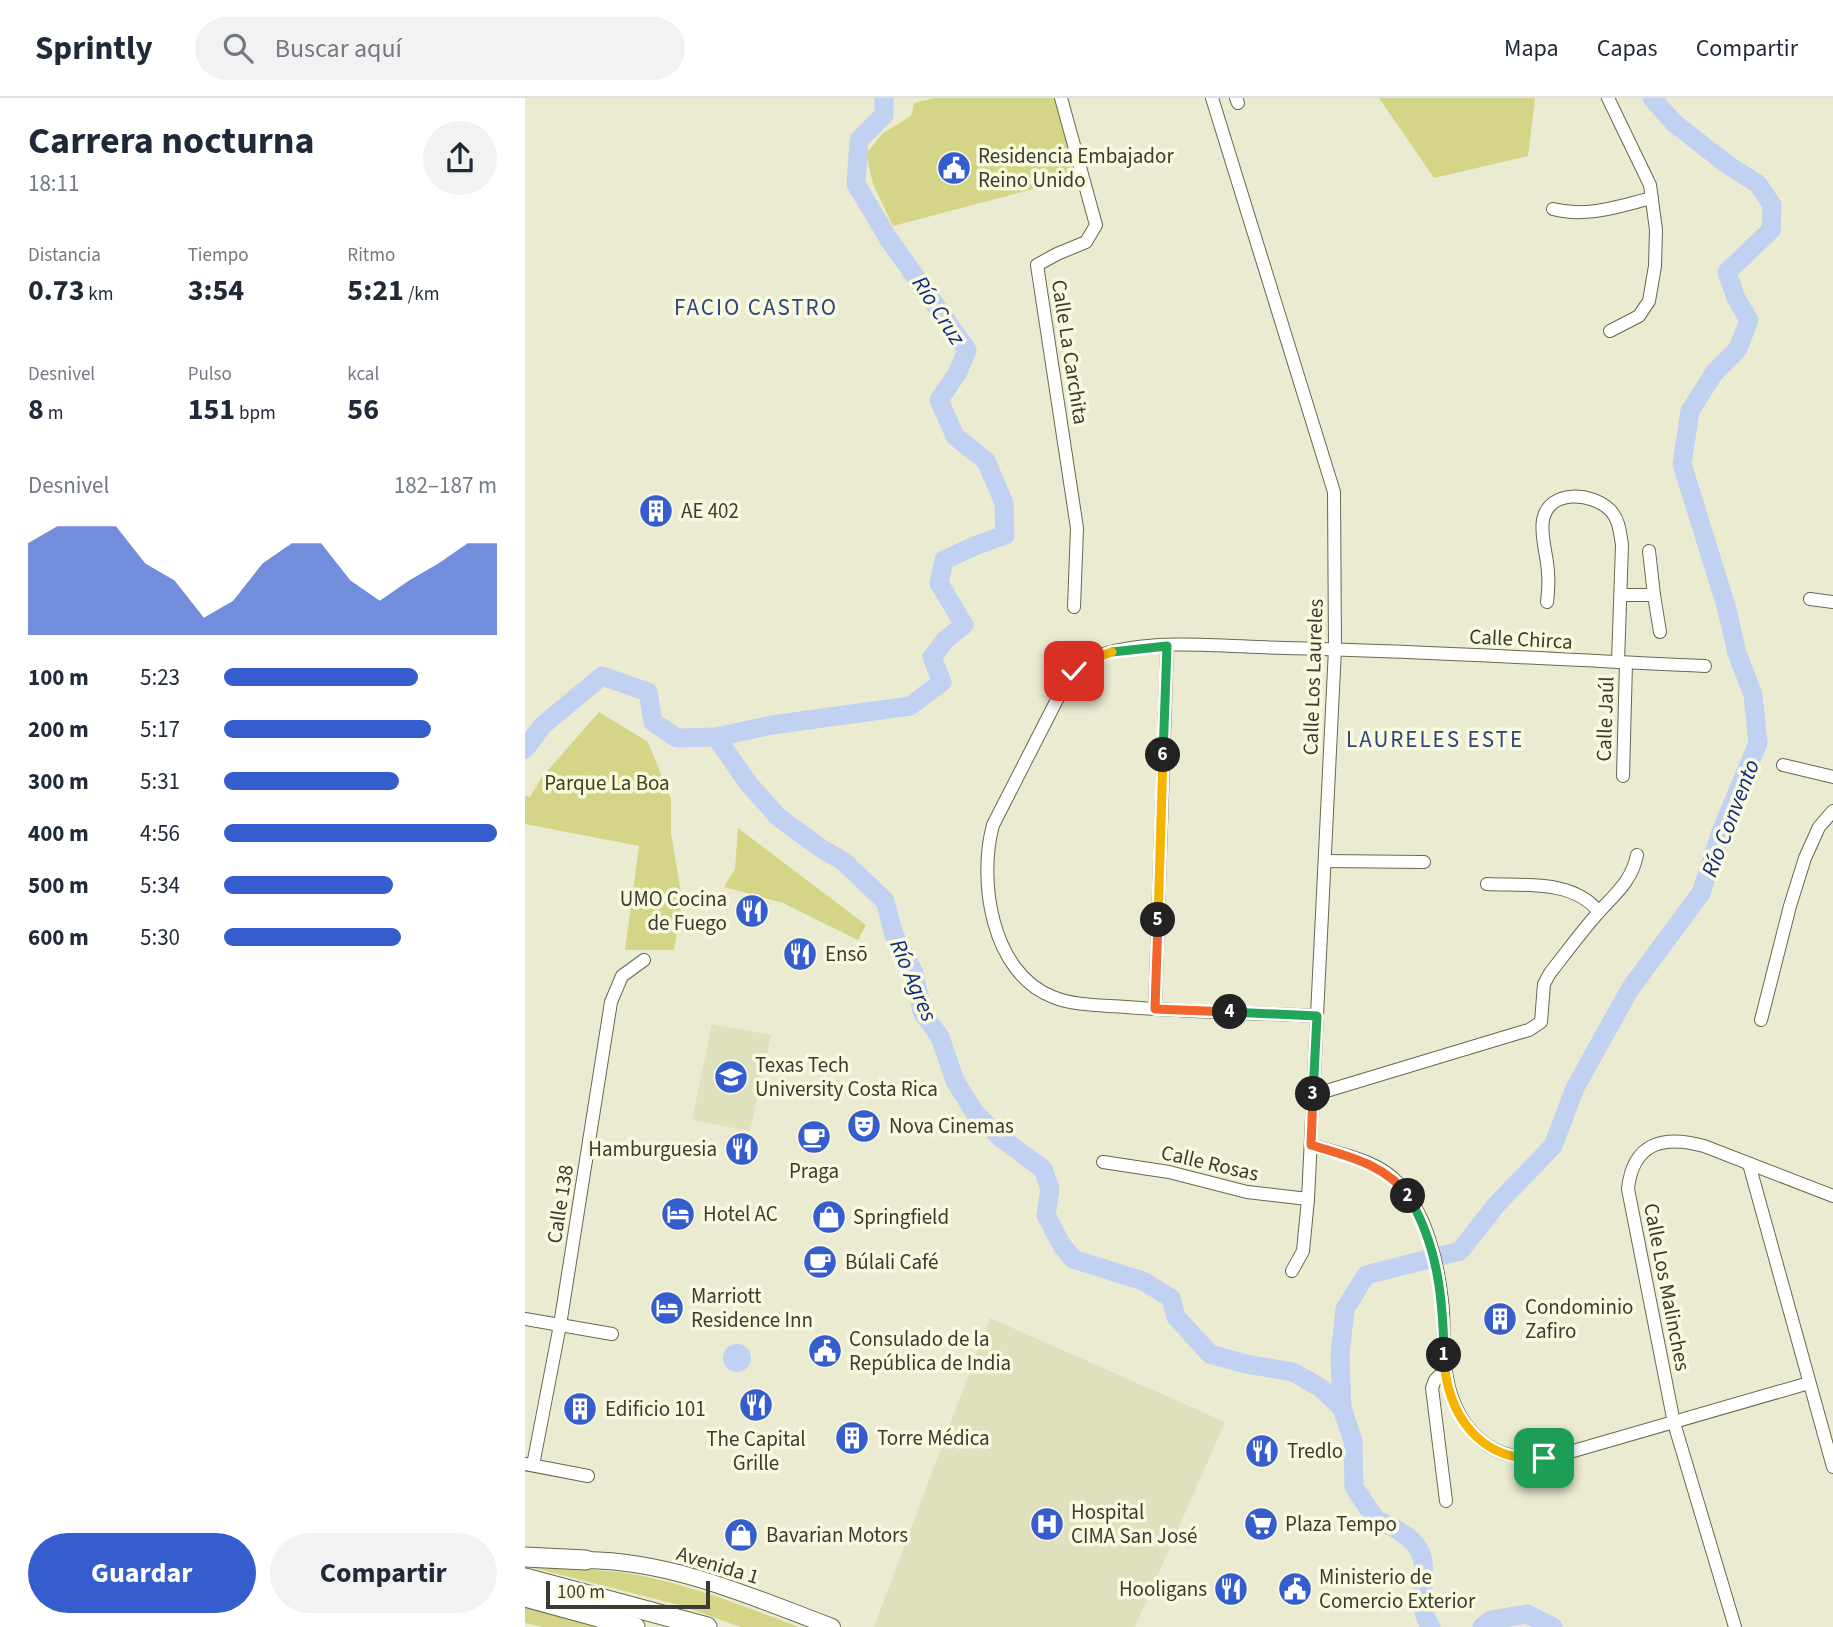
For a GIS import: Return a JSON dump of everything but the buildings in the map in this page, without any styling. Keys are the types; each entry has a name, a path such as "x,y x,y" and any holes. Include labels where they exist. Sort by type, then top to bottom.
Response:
{"highway":[{"path":"525,1558 586,1560"},
{"path":"525,1578 707,1627"},
{"path":"525,1597 635,1627"}],"street":[{"name":"Calle La Carchita","path":"1061,98 1097,225 1086,242 1037,265 1077,528 1074,607"},
{"name":"Calle Los Laureles","path":"1212,98 1334,492 1335,649 1311,1145 1303,1251 1292,1271"},
{"path":"1608,98 1650,185 1656,230 1655,267 1649,301 1639,316 1610,331"},
{"path":"1553,209 1572,214 1595,212 1652,198"},
{"name":"Calle Jaúl","path":"1547,602 1548,575 1543,520 1549,506 1562,498 1579,495 1597,499 1611,511 1620,527 1622,545 1623,776"},
{"path":"1649,551 1660,632"},
{"path":"1622,595 1654,595"},
{"path":"1810,599 1833,602"},
{"name":"Calle Chirca","path":"1317,1016 1155,1009 1064,1000 1049,995 1026,979 1011,959 997,930 988,897 986,865 993,825 1069,677 1086,663 1107,653 1167,646 1335,649 1705,666"},
{"path":"1155,1009 1167,646"},
{"path":"1783,765 1833,777"},
{"path":"1761,1020 1805,858 1819,827 1833,811"},
{"path":"1313,1094 1486,1044 1529,1030 1541,1022 1544,984 1549,972 1629,878 1637,855"},
{"path":"1325,861 1423,862"},
{"path":"1487,884 1560,888 1578,893 1599,912"},
{"name":"Calle 138","path":"529,1465 561,1325 611,1002 622,976 644,960"},
{"name":"Calle Los Malinches","path":"1735,1627 1674,1423 1627,1189 1629,1174 1636,1159 1646,1149 1665,1142 1683,1140 1833,1196"},
{"path":"1311,1145 1358,1160 1394,1178 1416,1210 1436,1267 1443,1303 1445,1370 1455,1407 1481,1442 1506,1455 1532,1459 1556,1456 1809,1383"},
{"name":"Calle Rosas","path":"1103,1162 1169,1172 1253,1194 1308,1199"},
{"path":"1749,1164 1833,1467"},
{"path":"525,1319 612,1334"},
{"path":"1445,1370 1435,1380 1432,1388 1446,1501"},
{"path":"529,1465 588,1476"},
{"name":"Avenida 1","path":"586,1560 609,1560 694,1576 832,1627"}],"shaded area":[{"name":"Texas Tech University Costa Rica","path":"712,1024 771,1035 750,1131 692,1120"},
{"name":"Hospital CIMA San José","path":"990,1318 1225,1422 1135,1627 874,1627"}],"green space":[{"path":"934,98 1056,98 1078,177 893,226 873,184 866,154 882,134 911,116 914,103"},
{"path":"1379,98 1535,98 1528,156 1434,178"},
{"name":"Parque La Boa","path":"599,712 648,742 671,799 671,833 682,899 674,950 625,950 639,846 525,824 525,796 530,797 542,777"},
{"path":"738,828 866,925 858,940 783,903 724,887 735,869"},
{"path":"534,1568 625,1573 670,1582 799,1627 741,1627 679,1605"},
{"path":"525,1602 618,1627 543,1627 525,1623"}],"water":[{"path":"737,1344 747,1348 751,1358 747,1368 737,1372 727,1368 723,1358 727,1348"}],"waterway":[{"name":"Río Cruz","path":"716,737 772,725 910,706 942,682 932,657 946,639 964,625 939,583 944,560 1005,535 1004,503 986,461 955,436 939,400 958,372 967,350 888,238 856,184 859,140 884,115 884,98"},
{"name":"Río Convento","path":"1342,1408 1340,1355 1345,1309 1366,1275 1460,1251 1497,1204 1553,1146 1575,1088 1630,989 1701,893 1721,832 1758,743 1753,695 1737,653 1726,606 1682,464 1690,411 1714,373 1738,349 1749,320 1736,298 1727,272 1771,230 1772,205 1758,184 1728,165 1674,123 1652,98"},
{"name":"Río Agres","path":"525,749 542,726 602,676 648,692 653,722 677,738 716,737 748,783 778,817 843,861 885,901 894,935 914,973 922,1012 940,1037 955,1081 975,1113 1001,1138 1043,1169 1050,1189 1046,1215 1061,1244 1073,1259 1143,1281 1171,1298 1176,1317 1210,1354 1246,1364 1293,1372 1321,1388 1342,1408 1353,1441 1354,1487 1377,1521 1402,1533 1415,1544 1424,1567 1422,1603 1431,1627"},
{"name":"Río Agres","path":"1482,1627 1491,1620 1527,1614 1553,1627"}],"place":[{"name":"Residencia Embajador Reino Unido","path":"954,168"},
{"name":"AE 402","path":"656,511"},
{"name":"UMO Cocina de Fuego","path":"752,911"},
{"name":"Ensō","path":"800,954"},
{"name":"Texas Tech University Costa Rica","path":"731,1077"},
{"name":"Nova Cinemas","path":"864,1126"},
{"name":"Praga","path":"814,1137"},
{"name":"Hamburguesia","path":"742,1149"},
{"name":"Hotel AC","path":"678,1214"},
{"name":"Springfield","path":"829,1217"},
{"name":"Búlali Café","path":"820,1262"},
{"name":"Marriott Residence Inn","path":"667,1308"},
{"name":"Condominio Zafiro","path":"1500,1319"},
{"name":"Consulado de la República de India","path":"825,1351"},
{"name":"The Capital Grille","path":"756,1405"},
{"name":"Edificio 101","path":"580,1409"},
{"name":"Torre Médica","path":"852,1438"},
{"name":"Tredlo","path":"1262,1451"},
{"name":"Hospital CIMA San José","path":"1047,1524"},
{"name":"Plaza Tempo","path":"1261,1524"},
{"name":"Bavarian Motors","path":"741,1535"},
{"name":"Hooligans","path":"1231,1589"},
{"name":"Ministerio de Comercio Exterior","path":"1295,1589"}],"district":[{"name":"FACIO CASTRO","path":"756,307"},
{"name":"LAURELES ESTE","path":"1435,739"}],"route":[{"path":"1074,671 1092,659 1115,651 1167,646 1155,1009 1317,1016 1311,1145 1377,1168 1401,1185 1426,1230 1438,1275 1444,1317 1444,1363 1455,1407 1470,1431 1488,1447 1506,1455 1544,1458"}]}
